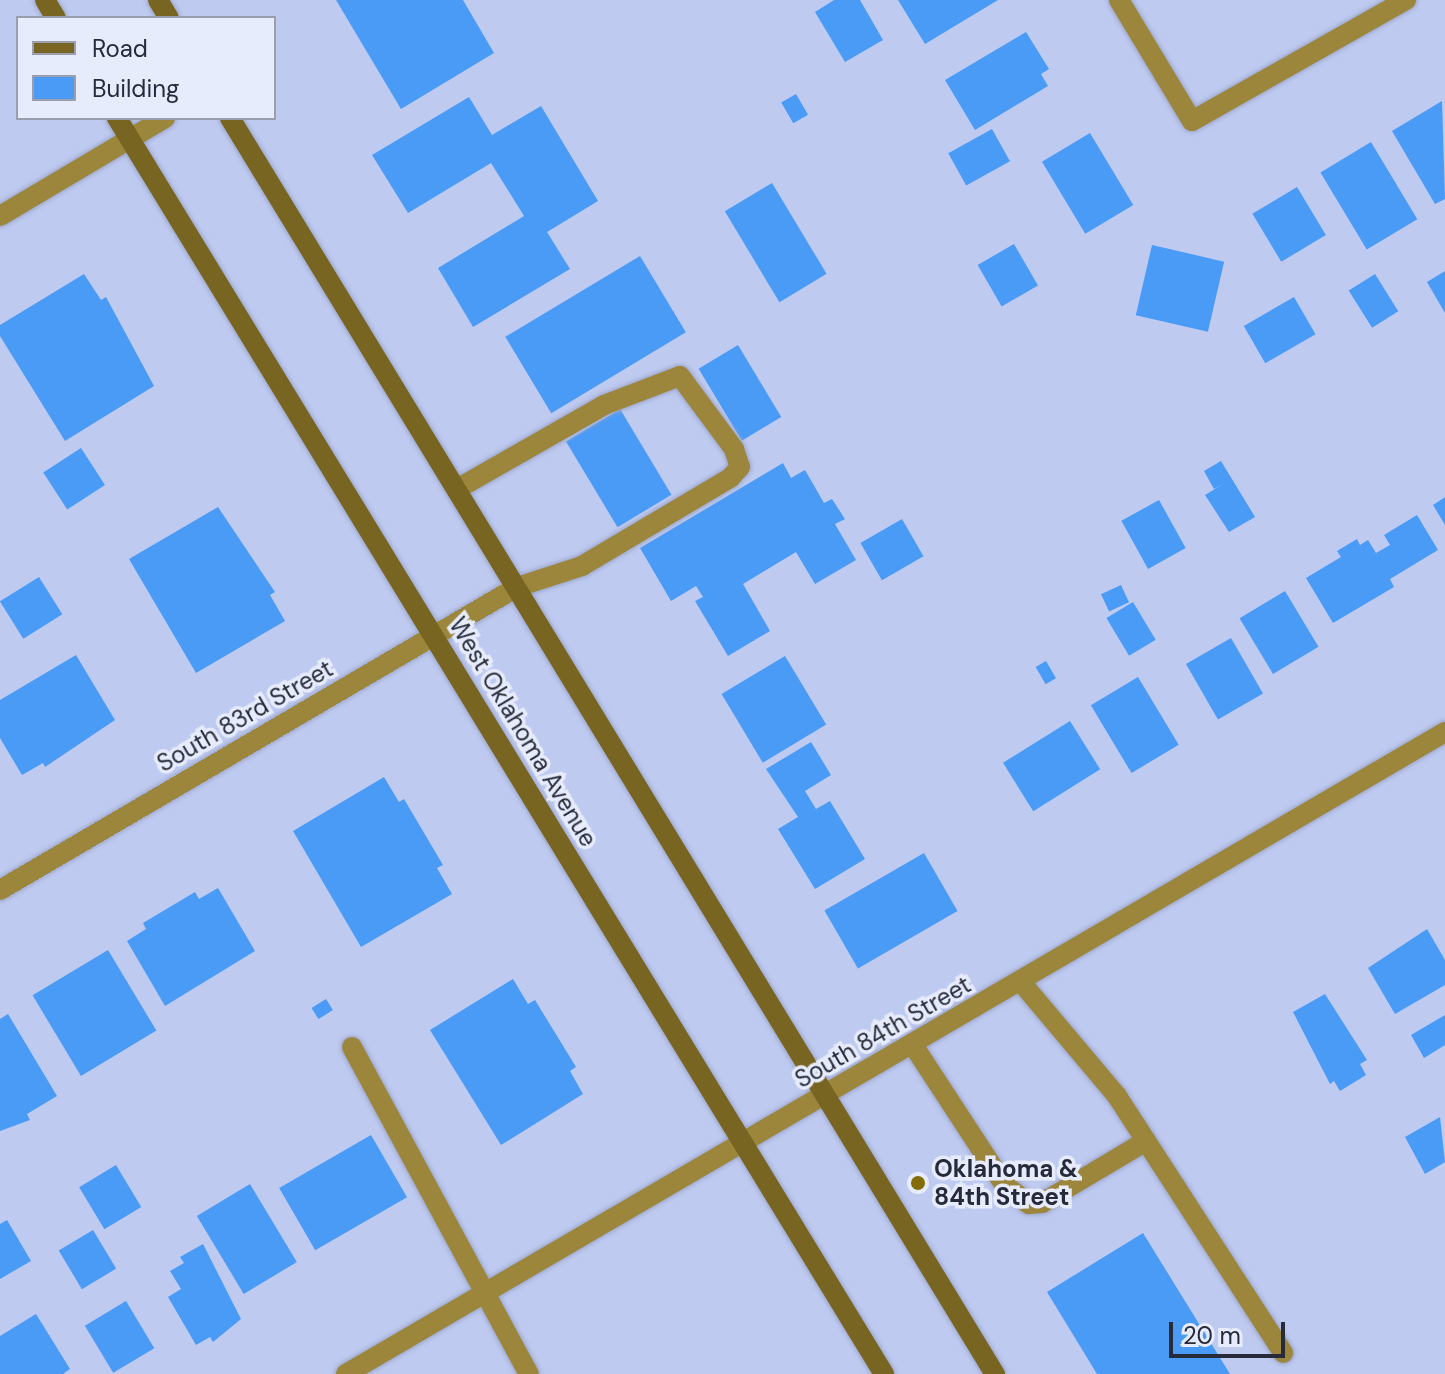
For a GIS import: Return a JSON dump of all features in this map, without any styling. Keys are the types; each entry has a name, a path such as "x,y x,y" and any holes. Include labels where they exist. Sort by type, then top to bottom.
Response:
{"main road":[{"name":"West Oklahoma Avenue","path":"118,120 884,1374"},
{"path":"231,120 995,1374"}],"street":[{"path":"1119,0 1192,121 1406,0"},
{"path":"0,216 162,120"},
{"name":"South 83rd Street","path":"0,890 517,587 582,566 718,485 740,467 734,449 680,376 604,405 457,489"},
{"name":"South 84th Street","path":"346,1374 1445,732"},
{"path":"1021,982 1117,1096 1283,1353"},
{"path":"913,1045 1004,1184 1029,1204 1042,1203 1146,1141"},
{"path":"352,1047 488,1291 529,1374"}],"building":[{"path":"336,0 463,0 494,53 401,109"},
{"path":"834,0 860,0 883,40 845,62 815,12"},
{"path":"898,0 998,0 925,44"},
{"path":"1026,32 1049,69 1041,74 1048,86 975,130 945,80"},
{"path":"796,94 808,115 793,123 781,102"},
{"path":"469,97 492,135 541,106 598,201 547,232 570,269 473,327 438,268 524,216 491,163 408,213 372,155"},
{"path":"1442,101 1445,199 1435,204 1392,131"},
{"path":"992,129 1010,161 966,186 948,153"},
{"path":"1090,133 1133,205 1085,234 1042,162"},
{"path":"1371,142 1417,219 1367,250 1320,172"},
{"path":"772,183 827,274 779,302 725,211"},
{"path":"1297,187 1326,235 1281,262 1252,214"},
{"path":"1014,244 1038,286 1002,307 978,265"},
{"path":"1152,245 1224,262 1208,332 1136,315"},
{"path":"640,256 686,332 551,413 505,337"},
{"path":"1445,271 1445,313 1427,282"},
{"path":"84,274 101,300 106,297 154,386 65,441 0,336 0,325"},
{"path":"1375,274 1398,311 1372,328 1349,290"},
{"path":"1294,297 1316,334 1265,363 1244,326"},
{"path":"738,345 781,417 742,441 699,369"},
{"path":"620,409 672,495 618,527 566,441"},
{"path":"81,448 105,485 67,509 43,473"},
{"path":"1221,461 1255,517 1229,532 1205,495 1223,484 1214,489 1204,471"},
{"path":"783,463 791,478 805,470 824,503 832,499 845,519 835,524 856,560 815,584 796,552 743,584 770,631 728,656 695,601 703,597 696,586 671,601 640,548"},
{"path":"1445,497 1445,525 1433,505"},
{"path":"1159,500 1186,548 1148,569 1121,521"},
{"path":"218,507 275,592 270,595 285,621 196,673 129,559"},
{"path":"1417,515 1438,550 1390,579 1394,587 1333,623 1306,578 1341,557 1337,551 1357,539 1360,545 1368,540 1376,553 1390,545 1384,535"},
{"path":"902,519 924,556 882,580 860,543"},
{"path":"39,577 62,614 23,639 0,601"},
{"path":"1121,585 1129,602 1109,612 1101,594"},
{"path":"1285,591 1318,647 1273,674 1240,618"},
{"path":"1133,602 1156,640 1129,656 1106,618"},
{"path":"1231,638 1263,693 1218,719 1186,664"},
{"path":"76,655 115,720 45,767 43,763 22,775 0,738 0,700"},
{"path":"785,656 826,725 763,763 722,694"},
{"path":"1046,661 1056,678 1046,684 1036,667"},
{"path":"1138,677 1179,745 1132,773 1091,705"},
{"path":"1070,721 1100,769 1033,811 1003,763"},
{"path":"811,742 831,775 805,791 816,809 830,801 865,859 815,889 778,829 798,817 766,769"},
{"path":"384,777 399,802 404,799 443,865 437,868 452,894 361,947 293,831"},
{"path":"924,853 958,911 858,969 824,910"},
{"path":"218,888 255,951 165,1006 127,941 146,929 143,923 195,892 199,899"},
{"path":"1427,929 1445,960 1445,985 1395,1014 1368,968"},
{"path":"108,950 156,1031 81,1076 33,995"},
{"path":"513,979 528,1004 535,1000 576,1067 570,1071 583,1094 501,1145 430,1030"},
{"path":"1325,994 1367,1060 1360,1064 1366,1075 1340,1091 1334,1081 1330,1084 1293,1012"},
{"path":"326,999 333,1010 318,1019 312,1008"},
{"path":"8,1014 57,1096 27,1114 30,1120 0,1131 0,1019"},
{"path":"1445,1015 1445,1045 1424,1058 1411,1035"},
{"path":"1440,1117 1445,1162 1425,1174 1405,1137"},
{"path":"371,1135 407,1197 315,1250 279,1188"},
{"path":"116,1165 141,1207 104,1229 79,1187"},
{"path":"250,1184 297,1262 244,1294 197,1216"},
{"path":"7,1220 31,1261 0,1279 0,1224"},
{"path":"93,1230 116,1269 82,1289 59,1251"},
{"path":"1143,1233 1230,1374 1097,1374 1047,1292"},
{"path":"203,1244 241,1319 213,1342 210,1337 196,1345 168,1297 181,1289 170,1271 184,1263 180,1257"},
{"path":"126,1301 154,1348 113,1373 85,1326"},
{"path":"36,1314 70,1369 63,1374 0,1374 0,1336"}],"place":[{"name":"Oklahoma & 84th Street","path":"918,1183"}]}
